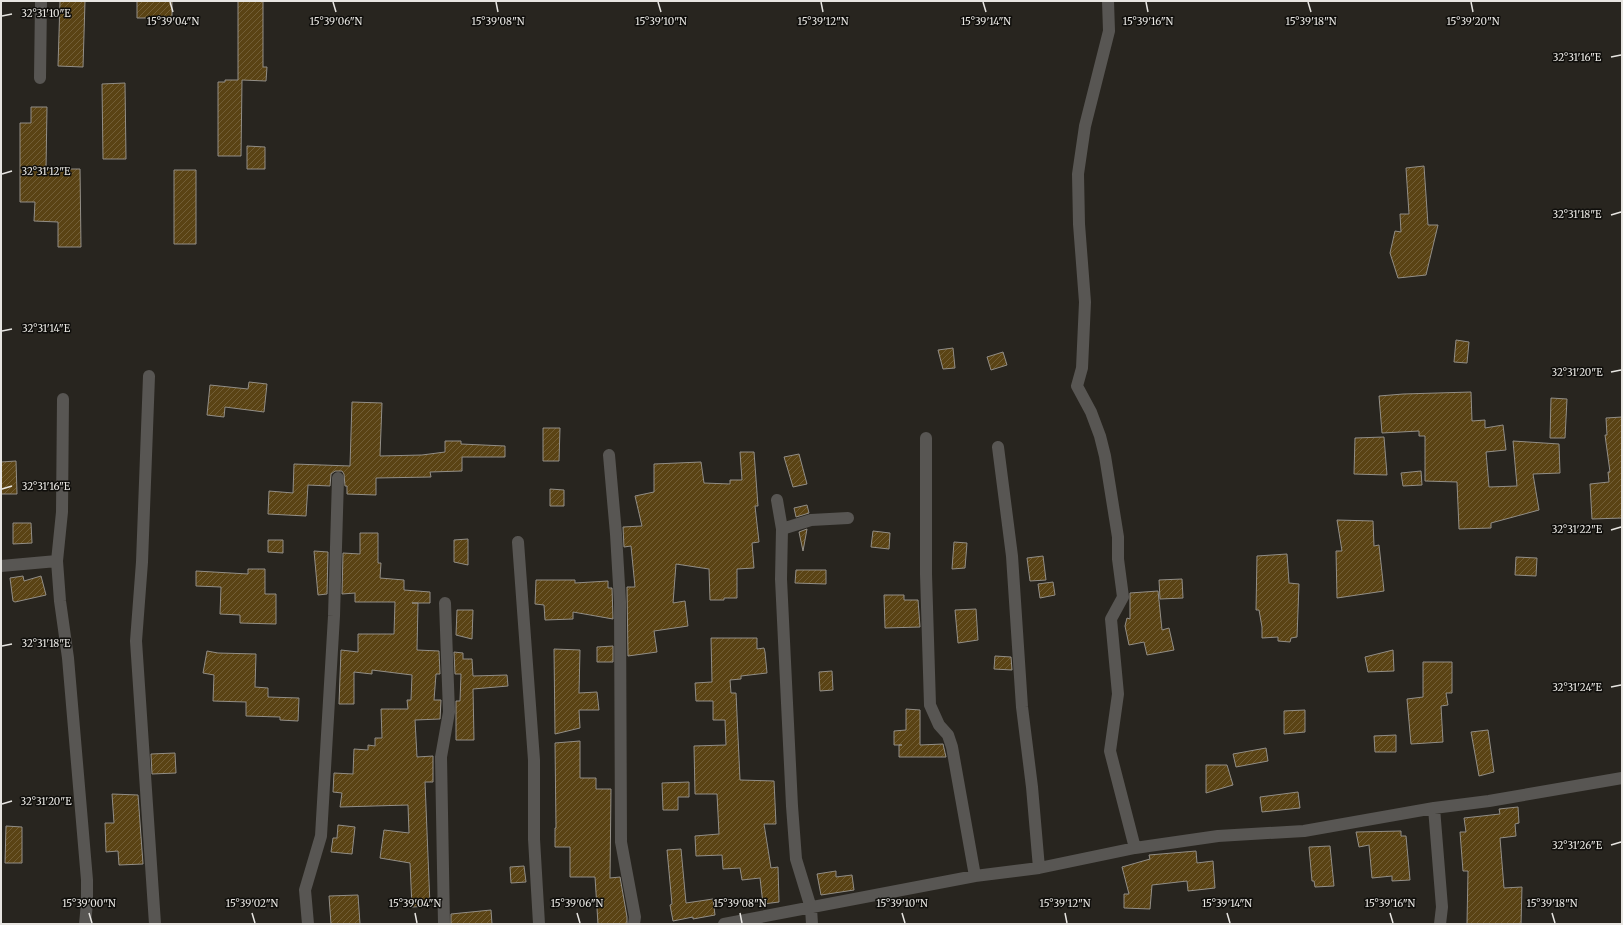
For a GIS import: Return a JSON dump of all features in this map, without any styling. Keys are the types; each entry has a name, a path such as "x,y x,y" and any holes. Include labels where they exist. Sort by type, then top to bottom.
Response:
{"street":[{"path":"40,78 42,1"},
{"path":"1108,1 1109,30 1085,126 1078,174 1079,224 1085,302 1082,368 1078,386 1092,412 1100,436 1105,456 1118,537 1118,559 1123,597 1111,619 1118,694 1110,756 1135,848"},
{"path":"149,376 142,554 136,641 155,924"},
{"path":"62,399 62,512 57,562 60,601 68,658 87,880 87,903 84,924"},
{"path":"926,438 926,574 930,705 939,725 948,735 952,747 975,876"},
{"path":"998,447 1012,556 1022,708 1032,787 1033,816 1039,868"},
{"path":"609,456 620,602 621,842 635,917 634,924"},
{"path":"308,924 305,890 321,836 334,616 338,478"},
{"path":"777,500 782,529 781,579 796,859 811,908 812,924"},
{"path":"782,529 811,520 848,518"},
{"path":"518,542 534,760 534,839 538,924"},
{"path":"1,566 57,562"},
{"path":"444,924 441,757 449,712 445,603"},
{"path":"724,924 975,876 1039,868 1135,848 1218,836 1304,831 1434,808 1488,801 1622,778"},
{"path":"1434,808 1442,907 1440,924"}],"building":[{"path":"60,1 85,1 83,67 58,66"},
{"path":"137,1 172,1 172,18 137,18"},
{"path":"238,1 263,1 263,67 267,67 266,81 242,80 241,156 218,156 218,82 225,82 225,80 238,80"},
{"path":"125,83 126,159 103,159 102,84"},
{"path":"31,107 47,107 46,169 80,169 81,247 58,247 58,222 34,221 35,202 20,202 20,123 31,123"},
{"path":"247,146 265,147 265,169 247,169"},
{"path":"1424,166 1428,225 1438,225 1426,275 1398,278 1390,253 1395,231 1401,232 1400,214 1409,214 1406,168"},
{"path":"174,170 196,170 196,244 174,244"},
{"path":"1456,340 1469,342 1467,363 1454,362"},
{"path":"953,348 955,368 943,369 938,350"},
{"path":"1003,352 1007,365 991,370 987,357"},
{"path":"249,382 267,384 264,412 225,407 224,417 207,415 210,385 248,389"},
{"path":"1471,392 1472,421 1485,420 1485,428 1503,425 1506,450 1486,452 1489,487 1517,486 1513,441 1559,444 1560,473 1533,474 1539,510 1491,523 1491,528 1459,529 1457,482 1425,481 1425,436 1419,436 1419,431 1382,433 1379,396"},
{"path":"1551,398 1567,399 1565,438 1550,438"},
{"path":"352,402 382,403 380,456 422,455 445,452 445,441 461,441 461,444 505,446 505,457 462,457 462,471 430,472 431,477 376,478 376,495 347,494 344,474 342,471 335,471 331,474 330,486 308,485 306,516 268,514 269,491 293,493 294,464 350,466"},
{"path":"1622,417 1622,518 1592,519 1590,484 1609,482 1608,472 1610,472 1605,435 1607,435 1606,418"},
{"path":"543,428 560,428 559,461 543,461"},
{"path":"1384,437 1387,475 1354,474 1355,438"},
{"path":"740,452 754,452 758,506 755,506 759,542 752,543 754,568 737,569 737,598 710,600 709,569 676,564 673,603 685,601 688,626 654,631 657,652 628,656 627,587 635,587 631,546 624,547 623,527 642,526 635,496 654,492 654,464 701,462 704,483 730,484 730,480 742,480"},
{"path":"799,454 807,484 793,487 784,457"},
{"path":"16,461 17,494 1,494 1,462"},
{"path":"1421,471 1422,485 1403,486 1401,473"},
{"path":"550,489 564,490 564,506 550,506"},
{"path":"807,505 809,513 796,517 794,508"},
{"path":"1337,520 1373,521 1374,546 1379,545 1384,591 1337,598 1336,551 1342,551"},
{"path":"13,523 31,523 32,543 13,544"},
{"path":"807,529 803,551 799,532"},
{"path":"873,531 890,533 889,549 871,547"},
{"path":"360,533 378,533 378,563 381,563 380,578 404,580 404,590 430,592 430,603 418,603 417,650 439,651 440,674 436,674 434,700 441,700 440,719 415,720 417,757 433,756 433,782 425,782 430,906 412,907 410,863 380,858 384,830 409,833 408,805 340,807 342,793 333,792 334,773 353,774 354,749 368,750 368,745 375,746 375,738 382,738 381,709 408,709 407,700 411,700 412,675 372,670 372,674 354,672 354,704 339,704 341,650 358,652 358,634 394,634 395,602 355,602 355,593 342,594 343,553 360,554"},
{"path":"468,539 468,565 454,562 454,540"},
{"path":"268,540 283,540 283,553 268,552"},
{"path":"954,542 967,543 965,568 952,569"},
{"path":"314,551 328,552 327,594 318,595"},
{"path":"1287,554 1289,583 1299,584 1297,637 1291,638 1290,642 1278,641 1278,637 1262,638 1259,610 1256,610 1257,556"},
{"path":"1043,556 1046,580 1030,581 1027,558"},
{"path":"1516,557 1537,558 1536,576 1515,575"},
{"path":"248,569 265,569 265,594 276,594 276,624 240,623 240,615 220,614 221,587 196,586 196,571 248,574"},
{"path":"796,570 826,570 826,584 795,583"},
{"path":"23,576 24,581 41,576 46,595 15,602 13,601 10,578"},
{"path":"1182,579 1183,598 1160,599 1159,580"},
{"path":"536,580 575,580 575,583 608,581 608,588 612,588 613,619 573,612 573,619 545,620 544,605 535,604"},
{"path":"1053,582 1055,595 1040,598 1038,584"},
{"path":"1158,591 1162,630 1169,628 1174,650 1147,655 1144,642 1129,645 1125,626 1127,618 1130,619 1130,593"},
{"path":"884,595 904,595 904,600 918,600 920,627 885,628"},
{"path":"976,609 978,640 958,643 955,610"},
{"path":"457,610 473,610 472,639 456,635"},
{"path":"711,638 757,638 757,649 764,648 767,673 741,676 741,679 730,680 731,693 736,693 740,780 774,781 776,824 764,824 771,868 778,867 779,902 763,904 760,878 742,880 740,868 723,869 722,855 696,856 695,836 719,834 717,794 695,794 694,746 726,745 725,720 713,720 713,701 696,701 695,683 712,682"},
{"path":"613,646 613,662 597,662 597,647"},
{"path":"554,649 580,650 579,693 597,692 599,710 579,710 580,728 555,734"},
{"path":"1393,650 1394,671 1368,672 1365,657"},
{"path":"207,651 218,653 256,654 255,687 268,688 268,697 299,698 298,721 280,720 280,717 246,716 246,702 213,701 214,675 203,673"},
{"path":"454,652 463,653 463,659 472,659 473,676 507,675 508,686 473,689 474,740 456,740 456,701 460,701 461,674 455,674"},
{"path":"995,656 1011,657 1012,670 994,669"},
{"path":"1423,662 1452,662 1452,693 1446,693 1448,705 1441,706 1443,742 1411,744 1407,699 1423,697"},
{"path":"832,671 833,690 820,691 819,672"},
{"path":"906,709 920,710 920,745 943,744 946,757 899,757 899,745 894,745 894,731 906,730"},
{"path":"1305,710 1305,732 1284,734 1284,711"},
{"path":"1488,730 1494,772 1479,776 1471,732"},
{"path":"1396,735 1396,752 1375,752 1374,736"},
{"path":"580,741 580,778 596,778 596,789 611,789 610,878 620,877 627,924 598,924 595,877 570,877 570,847 555,847 555,743"},
{"path":"1266,748 1268,761 1236,767 1233,754"},
{"path":"175,753 176,773 152,774 151,754"},
{"path":"1206,765 1227,765 1233,785 1206,793"},
{"path":"689,782 689,797 678,797 678,810 663,810 662,783"},
{"path":"1298,792 1300,808 1262,812 1260,797"},
{"path":"112,794 138,795 143,864 119,865 118,851 106,852 105,823 114,823"},
{"path":"1518,807 1519,823 1515,824 1516,836 1500,838 1504,888 1522,887 1521,924 1467,924 1468,871 1463,871 1460,832 1466,832 1464,818 1500,814 1499,809"},
{"path":"338,825 355,827 352,854 331,852 333,838 337,838"},
{"path":"6,826 22,827 22,863 5,863"},
{"path":"1401,831 1401,836 1406,836 1410,880 1392,881 1392,876 1372,878 1369,845 1359,847 1356,832"},
{"path":"1330,846 1334,886 1315,887 1314,881 1312,881 1309,847"},
{"path":"681,849 686,903 713,899 715,915 673,921 670,905 672,904 667,850"},
{"path":"1196,851 1197,863 1213,861 1215,888 1188,891 1187,881 1152,885 1150,909 1124,908 1124,894 1129,894 1122,867 1150,859 1149,855"},
{"path":"524,866 526,882 511,883 510,867"},
{"path":"836,871 836,877 852,875 854,890 821,895 817,874"},
{"path":"358,895 360,924 331,924 329,896"},
{"path":"491,910 492,924 451,924 451,914"}]}
